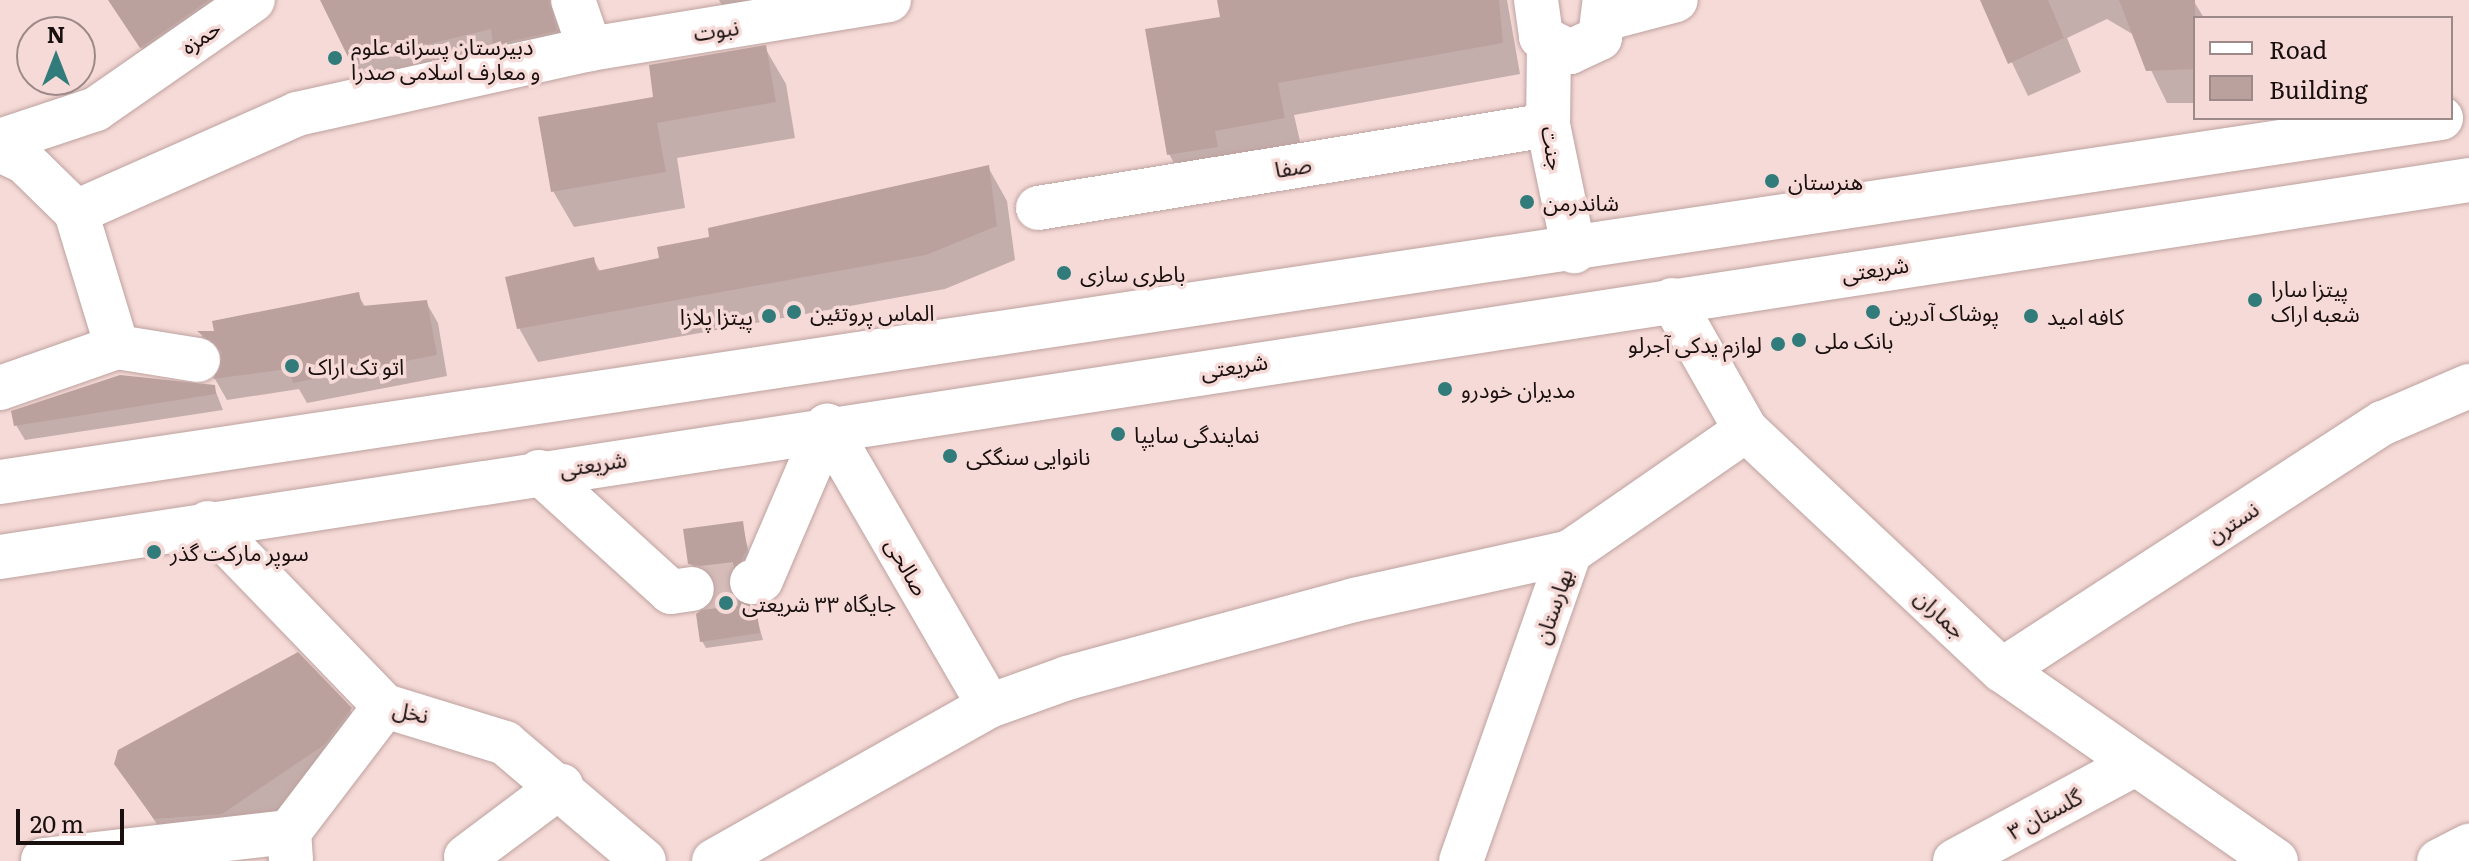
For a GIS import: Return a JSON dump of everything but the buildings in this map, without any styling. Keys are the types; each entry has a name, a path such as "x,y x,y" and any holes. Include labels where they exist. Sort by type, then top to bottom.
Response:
{"street":[{"name":"حمزه","path":"0,141 96,109 253,0"},
{"path":"573,0 590,49"},
{"name":"نبوت","path":"76,212 297,114 590,49 889,0"},
{"path":"1536,0 1535,27 1549,45 1582,50 1600,38 1607,9 1676,0"},
{"name":"جنت","path":"1549,45 1548,125 1574,251"},
{"path":"0,482 1574,251 2428,120"},
{"name":"صفا","path":"1038,208 1548,125"},
{"path":"0,150 24,161 76,212 117,347"},
{"name":"شریعتی","path":"0,557 827,426 2469,180"},
{"name":"جماران","path":"1672,300 1746,430 2002,670 2133,765 2276,861"},
{"path":"0,388 117,347 198,360"},
{"name":"نسترن","path":"2002,670 2383,423 2469,386"},
{"path":"752,582 761,580 827,426"},
{"name":"صالحی","path":"827,426 989,706"},
{"name":"بهارستان","path":"1461,861 1570,552 1746,430"},
{"path":"539,472 671,592 692,589"},
{"name":"نخل","path":"208,523 385,706 442,718 505,743 561,786 644,861"},
{"path":"714,861 989,706 1067,678 1354,600 1570,552"},
{"path":"43,860 290,846 385,706"},
{"name":"گلستان ۳","path":"1955,861 2133,765"},
{"path":"466,857 561,786"},
{"path":"2439,861 2469,846"}],"tunnel":[{"path":"692,589 752,582"}],"place":[{"name":"دبیرستان پسرانه علوم و معارف اسلامی صدرا","path":"335,58"},
{"name":"هنرستان","path":"1772,181"},
{"name":"شاندرمن","path":"1527,202"},
{"name":"باطری سازی","path":"1064,273"},
{"name":"پیتزا سارا شعبه اراک","path":"2255,300"},
{"name":"الماس پروتئین","path":"794,312"},
{"name":"پوشاک آدرین","path":"1873,312"},
{"name":"پیتزا پلازا","path":"769,316"},
{"name":"کافه امید","path":"2031,316"},
{"name":"بانک ملی","path":"1799,340"},
{"name":"لوازم یدکی آجرلو","path":"1778,344"},
{"name":"اتو تک اراک","path":"292,366"},
{"name":"مدیران خودرو","path":"1445,389"},
{"name":"نمایندگی سایپا","path":"1118,434"},
{"name":"نانوایی سنگکی","path":"950,456"},
{"name":"سوپر مارکت گذر","path":"154,552"},
{"name":"جایگاه ۳۳ شریعتی","path":"726,603"}]}
